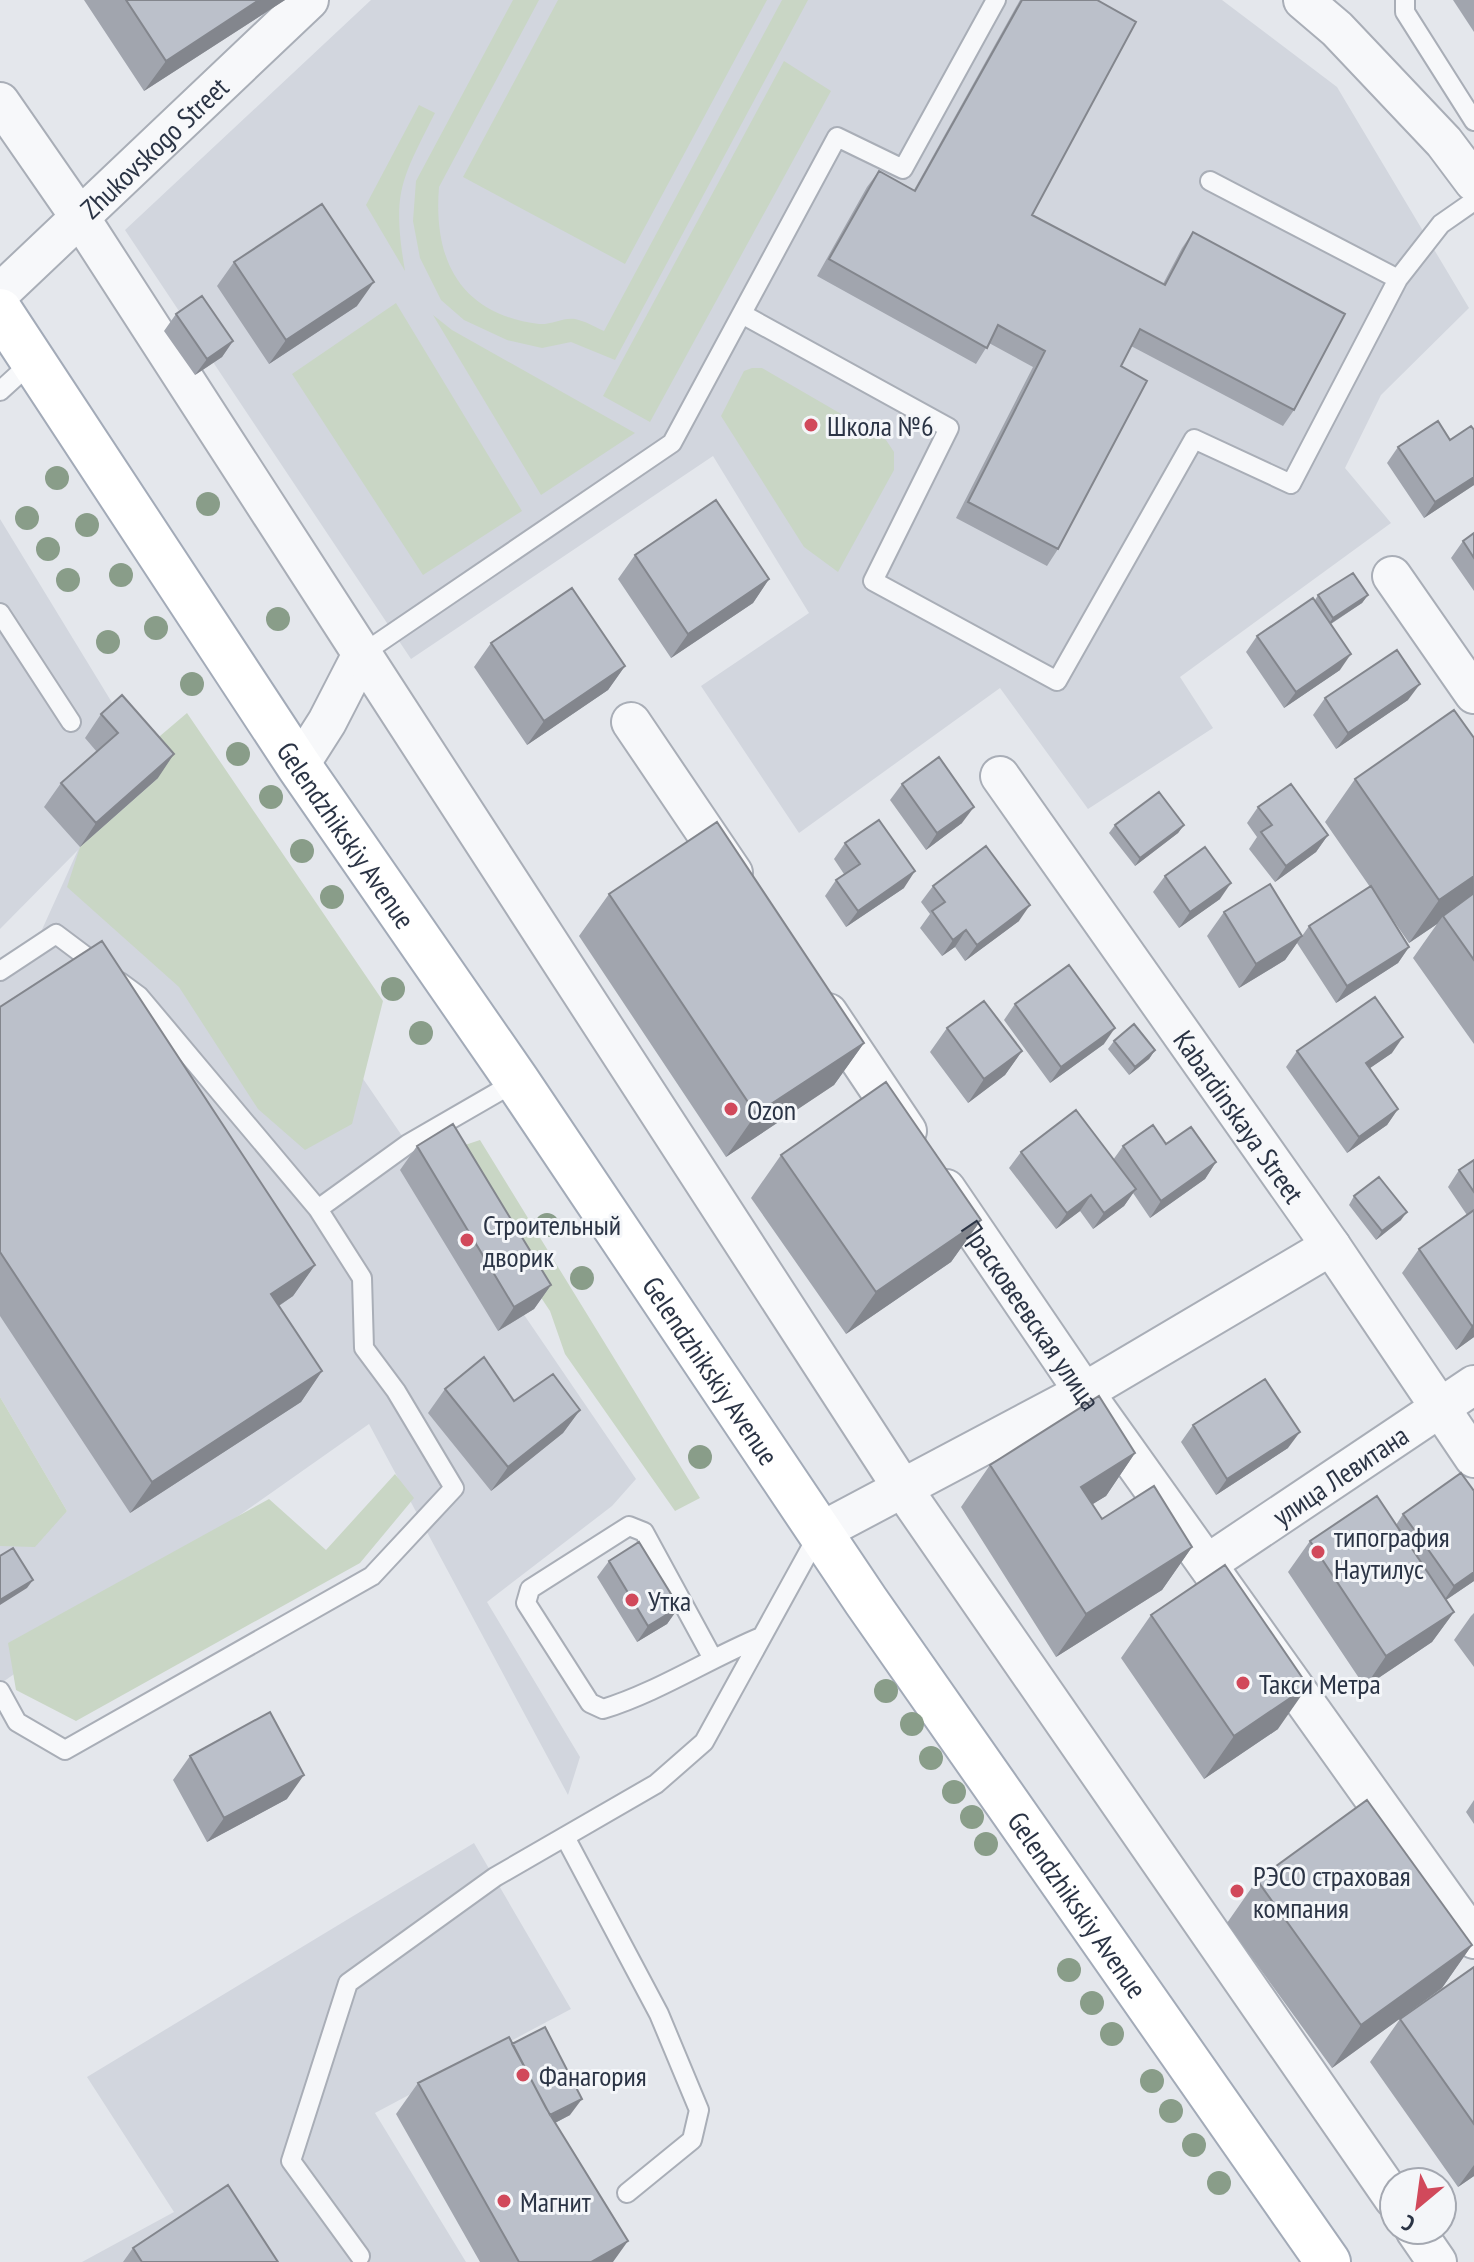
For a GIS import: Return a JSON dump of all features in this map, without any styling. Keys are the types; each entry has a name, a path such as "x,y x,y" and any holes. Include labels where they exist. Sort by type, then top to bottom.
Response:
{"main road":[{"name":"Gelendzhikskiy Avenue","path":"0,311 299,766 517,1081 820,1532 1328,2262"}],"street":[{"name":"Zhukovskogo Street","path":"0,293 309,0"},
{"path":"1303,0 1337,29 1469,162"},
{"path":"0,102 79,216 903,1489 1378,2176"},
{"path":"1392,576 1474,694"},
{"path":"299,766 327,722 362,654"},
{"path":"631,722 755,906"},
{"name":"Kabardinskaya Street","path":"1000,776 1331,1246 1438,1409 1474,1458"},
{"name":"Прасковеевская улица","path":"808,985 1084,1392 1474,1939"},
{"path":"820,1532 1084,1392 1331,1246"},
{"name":"улица Левитана","path":"1207,1564 1474,1385"}],"lane":[{"path":"362,654 672,443 837,137 903,169 996,0"},
{"path":"1405,0 1405,12 1474,121"},
{"path":"1210,181 1398,279"},
{"path":"742,314 949,428 873,581 1057,681 1194,439 1291,484 1398,279 1441,224 1474,201"},
{"path":"0,391 33,361"},
{"path":"0,613 71,722"},
{"path":"0,971 56,934 139,996 318,1209 362,1278 364,1348 396,1391 454,1488 372,1576 65,1750 8,1724 0,1691"},
{"path":"318,1209 408,1144 517,1081"},
{"path":"712,1657 644,1532 629,1526 530,1589 526,1603 590,1703 603,1709 629,1701 712,1657 761,1637"},
{"path":"360,2256 291,2161 348,1983 495,1877 656,1784 704,1742 820,1532"},
{"path":"565,1837 659,2014 699,2110 692,2140 627,2193"}],"shaded area":[{"name":"Школа №6","path":"371,0 1222,0 1337,87 1469,308 1381,395 1345,468 1391,523 1180,677 1213,728 1088,809 1000,688 799,833 701,686 809,613 713,456 411,659 125,230"},
{"path":"0,519 158,778 636,1479 612,1506 487,1602 580,1757 568,1795 369,1424 0,1684 0,1542 67,1511 0,1397 0,979 31,954 78,850 0,929"},
{"path":"474,1843 571,2009 375,2113 466,2262 82,2262 174,2212 87,2077"}],"green space":[{"path":"513,0 539,0 439,187 438,213 447,260 471,296 489,309 539,324 575,319 604,331 782,0 808,0 615,360 571,342 542,348 507,340 464,320 441,300 420,258 413,221 416,181"},
{"path":"558,0 767,0 625,264 463,177"},
{"path":"784,61 831,91 650,422 603,396"},
{"path":"419,105 435,113 402,189 399,223 405,271 366,205"},
{"path":"396,303 522,511 423,575 292,374"},
{"path":"433,315 452,330 635,433 541,495"},
{"path":"762,368 886,440 894,452 894,470 838,572 804,547 721,416 744,371"},
{"path":"187,713 383,1001 352,1124 305,1150 258,1109 179,987 67,887 80,847 158,778 160,736"},
{"path":"480,1140 700,1498 675,1511 565,1354 550,1311 444,1152"},
{"path":"0,1397 67,1511 35,1547 0,1546"},
{"path":"395,1474 414,1498 360,1563 76,1721 16,1690 8,1643 269,1499 326,1550"}],"building":[{"path":"126,0 259,0 166,61"},
{"path":"1022,0 1097,0 1136,22 1032,215 1165,285 1193,232 1345,314 1294,410 1140,329 1121,366 1147,381 1058,549 968,502 1045,351 998,325 987,348 829,259 879,171 915,191"},
{"path":"322,204 374,282 286,340 234,262"},
{"path":"202,296 233,341 207,359 176,314"},
{"path":"1438,421 1450,440 1471,426 1474,430 1474,477 1435,502 1398,447"},
{"path":"716,500 769,579 688,634 635,555"},
{"path":"1474,533 1474,558 1463,541"},
{"path":"1353,573 1368,595 1333,618 1318,595"},
{"path":"572,588 625,666 544,721 491,643"},
{"path":"1313,598 1351,654 1296,692 1257,636"},
{"path":"1397,650 1420,684 1348,733 1325,698"},
{"path":"122,695 174,754 96,823 61,783 118,733 101,714"},
{"path":"1454,710 1474,738 1474,876 1439,900 1355,779"},
{"path":"939,757 974,807 937,833 902,784"},
{"path":"1291,784 1328,835 1286,866 1261,832 1272,825 1258,807"},
{"path":"1159,792 1184,825 1140,858 1115,825"},
{"path":"879,820 915,871 858,911 836,880 860,864 845,843"},
{"path":"717,822 864,1043 756,1114 609,894"},
{"path":"986,846 1030,905 977,945 966,930 953,940 932,911 945,902 933,886"},
{"path":"1205,847 1231,883 1190,912 1165,876"},
{"path":"1270,884 1302,936 1256,964 1224,912"},
{"path":"1371,886 1409,947 1347,986 1309,926"},
{"path":"1474,893 1474,960 1443,916"},
{"path":"102,941 315,1265 271,1294 322,1371 152,1482 0,1252 0,1007"},
{"path":"1069,965 1115,1028 1061,1067 1015,1004"},
{"path":"1375,997 1403,1037 1366,1063 1398,1109 1359,1137 1297,1051"},
{"path":"984,1001 1022,1051 984,1079 947,1028"},
{"path":"1134,1024 1155,1050 1135,1067 1114,1041"},
{"path":"886,1082 981,1220 876,1292 781,1155"},
{"path":"1076,1110 1136,1189 1104,1213 1091,1195 1067,1213 1021,1152"},
{"path":"453,1124 551,1285 514,1307 417,1146"},
{"path":"1153,1125 1166,1144 1191,1127 1216,1162 1161,1201 1123,1146"},
{"path":"1474,1160 1474,1192 1459,1170"},
{"path":"1379,1177 1407,1212 1382,1231 1354,1196"},
{"path":"1474,1210 1474,1325 1472,1326 1419,1249"},
{"path":"484,1357 514,1401 553,1374 580,1410 508,1467 445,1389"},
{"path":"1265,1379 1300,1432 1227,1479 1193,1425"},
{"path":"1099,1396 1135,1453 1081,1487 1102,1519 1154,1486 1192,1547 1086,1614 990,1465"},
{"path":"1461,1473 1474,1491 1474,1572 1454,1586 1403,1514"},
{"path":"1377,1496 1454,1612 1386,1656 1310,1541"},
{"path":"639,1542 679,1607 648,1626 609,1561"},
{"path":"13,1548 33,1580 0,1600 0,1556"},
{"path":"1225,1565 1308,1686 1234,1736 1151,1615"},
{"path":"270,1712 304,1775 224,1818 190,1756"},
{"path":"1367,1800 1472,1945 1361,2025 1257,1880"},
{"path":"1474,1967 1474,2124 1400,2019"},
{"path":"545,2027 582,2099 550,2115 512,2044"},
{"path":"509,2037 546,2108 628,2241 591,2262 519,2262 418,2083"},
{"path":"228,2185 278,2262 142,2262 133,2248"}],"place":[{"name":"Школа №6","path":"811,425"},
{"name":"Ozon","path":"731,1109"},
{"name":"Строительный дворик","path":"467,1240"},
{"name":"типография Наутилус","path":"1318,1552"},
{"name":"Утка","path":"632,1600"},
{"name":"Такси Метра","path":"1243,1683"},
{"name":"РЭСО страховая компания","path":"1237,1891"},
{"name":"Фанагория","path":"523,2075"},
{"name":"Магнит","path":"504,2201"}]}
